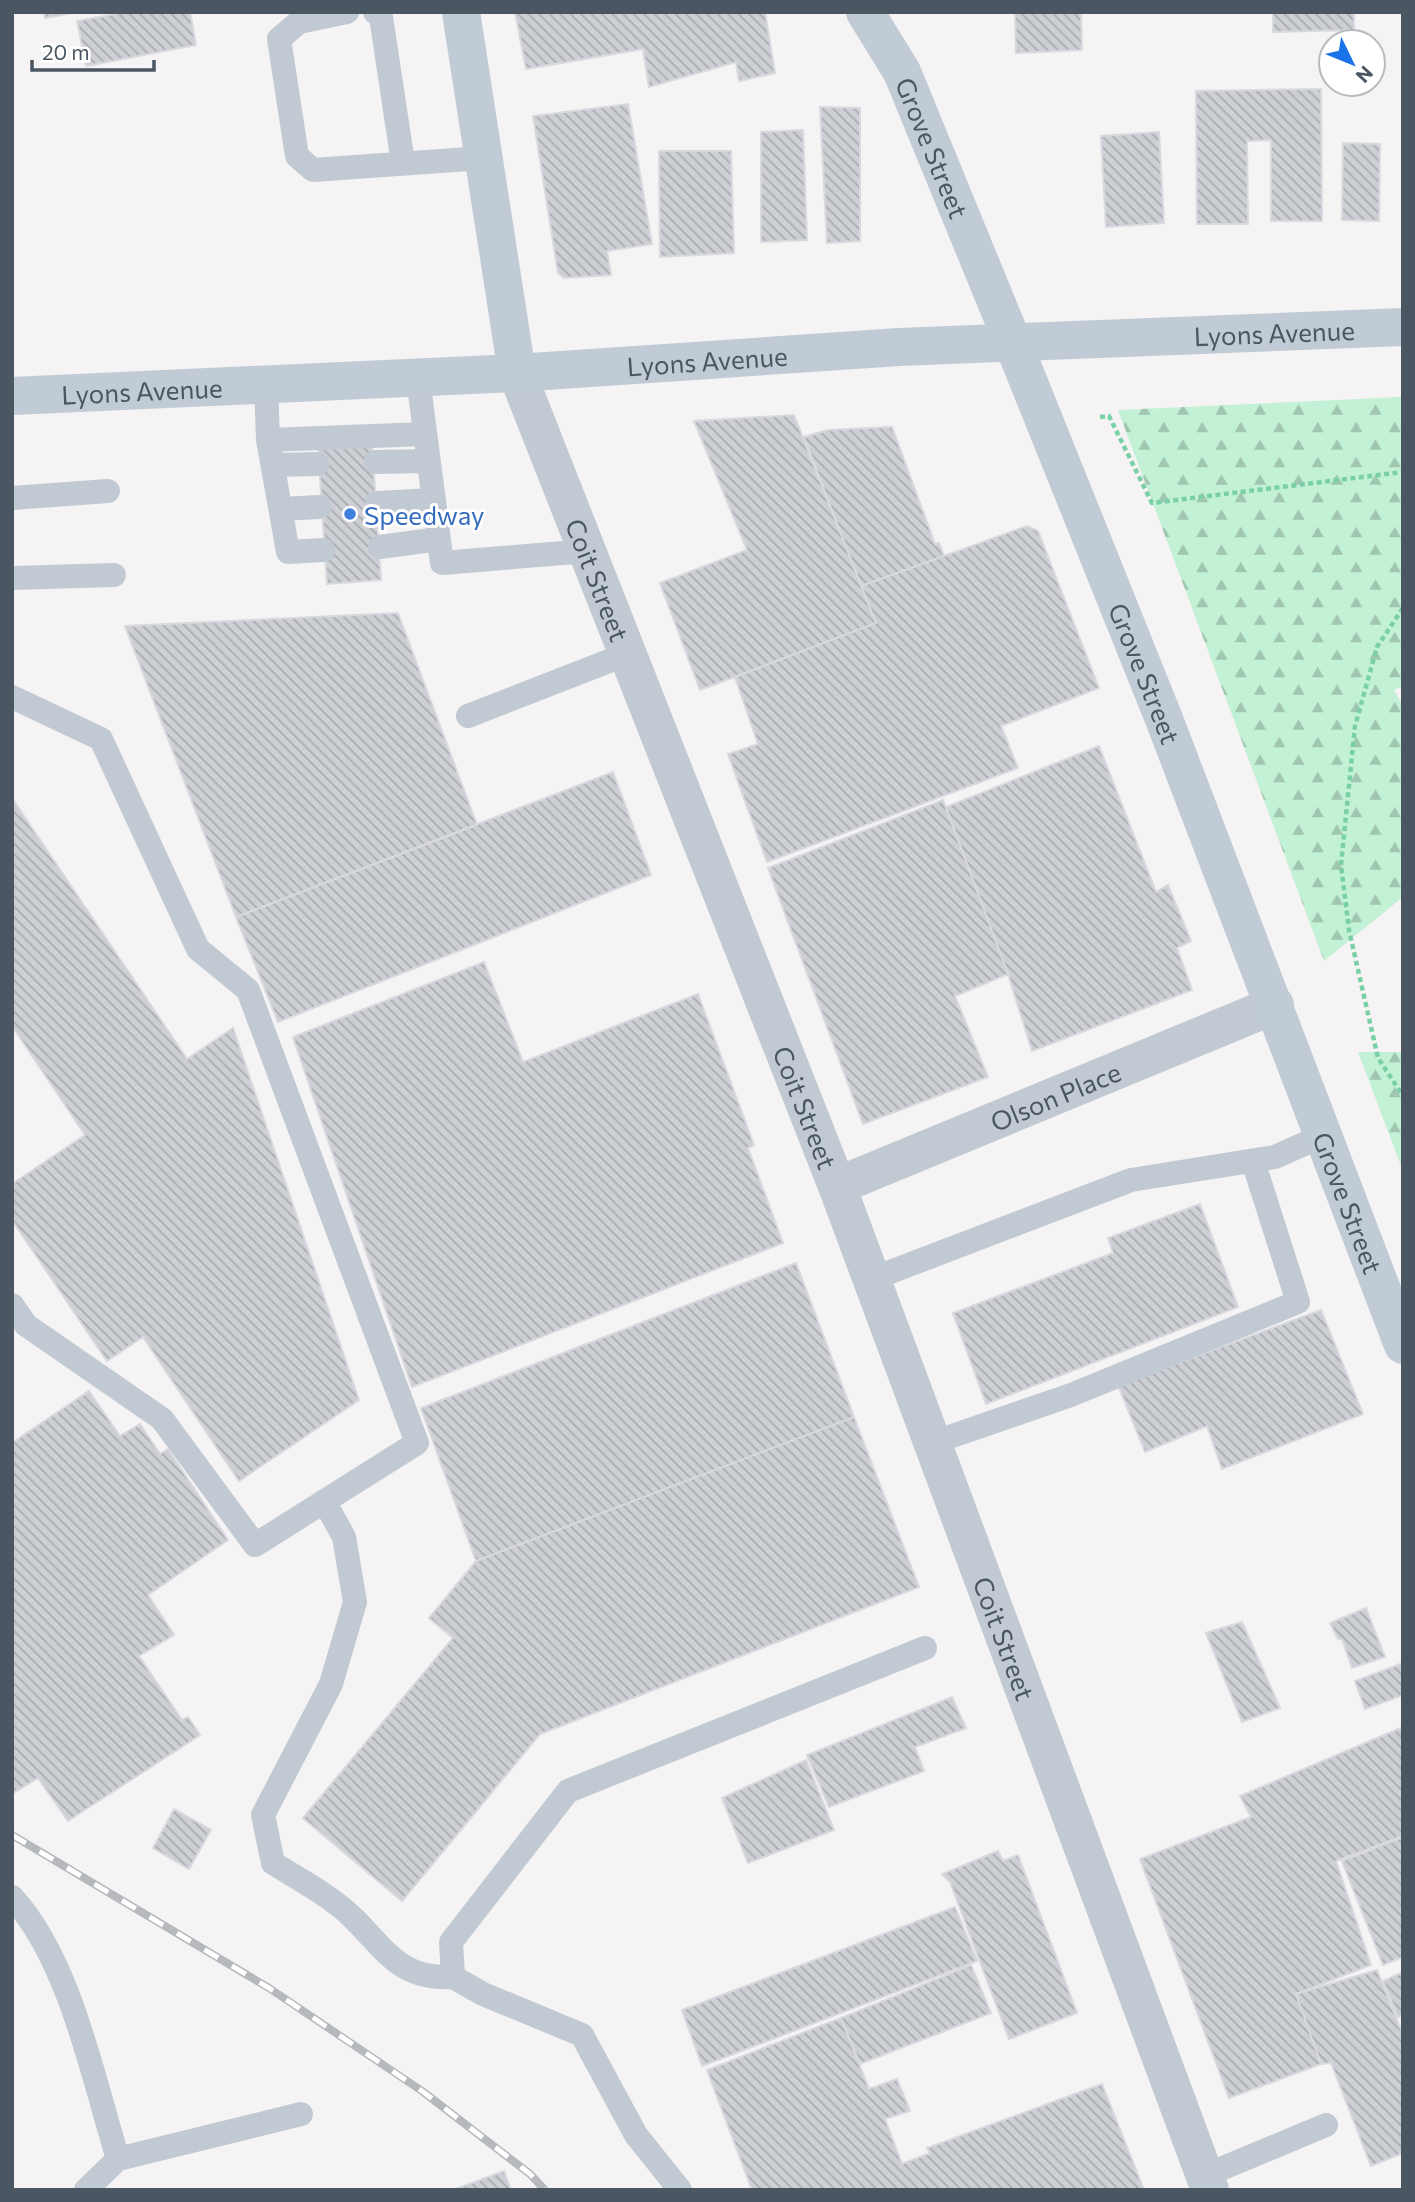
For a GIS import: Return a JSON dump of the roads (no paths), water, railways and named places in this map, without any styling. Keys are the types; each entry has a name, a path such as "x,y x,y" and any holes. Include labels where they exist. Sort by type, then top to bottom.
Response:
{"main road":[{"name":"Coit Street","path":"461,12 517,373"},
{"name":"Grove Street","path":"865,12 902,72 1013,343 1275,1005 1403,1345"},
{"name":"Lyons Avenue","path":"13,391 266,385 517,373 899,347 1403,327"}],"street":[{"name":"Coit Street","path":"517,373 837,1186 1207,2183"},
{"name":"Olson Place","path":"837,1186 1275,1005"}],"lane":[{"path":"347,12 299,22 279,39 297,156 313,170 483,158"},
{"path":"376,12 381,17 403,163"},
{"path":"418,378 442,563 587,551"},
{"path":"266,385 268,440 288,552 323,550"},
{"path":"268,440 425,434"},
{"path":"376,462 428,461"},
{"path":"272,465 317,464"},
{"path":"12,498 108,491"},
{"path":"377,503 433,500"},
{"path":"281,509 319,507"},
{"path":"380,547 439,539"},
{"path":"12,578 114,575"},
{"path":"468,716 627,654"},
{"path":"12,697 101,739 198,949 248,990 416,1443 255,1545 162,1419 26,1325 12,1305"},
{"path":"872,1279 1131,1181 1275,1157 1324,1135"},
{"path":"932,1443 1071,1395 1298,1301 1253,1161"},
{"path":"324,1501 344,1537 355,1602 331,1684 263,1815 273,1863 349,1914 386,1956 427,1978 453,1977 483,1994 582,2035 636,2135 680,2190"},
{"path":"453,1977 451,1942 568,1791 925,1648"},
{"path":"12,1897 29,1916 63,1983 118,2159"},
{"path":"86,2190 118,2159 301,2114"},
{"path":"1207,2183 1325,2125"}],"railway":[{"path":"12,1835 269,1988 422,2091 530,2174 545,2190"}],"place":[{"name":"Speedway","path":"350,514"}]}
